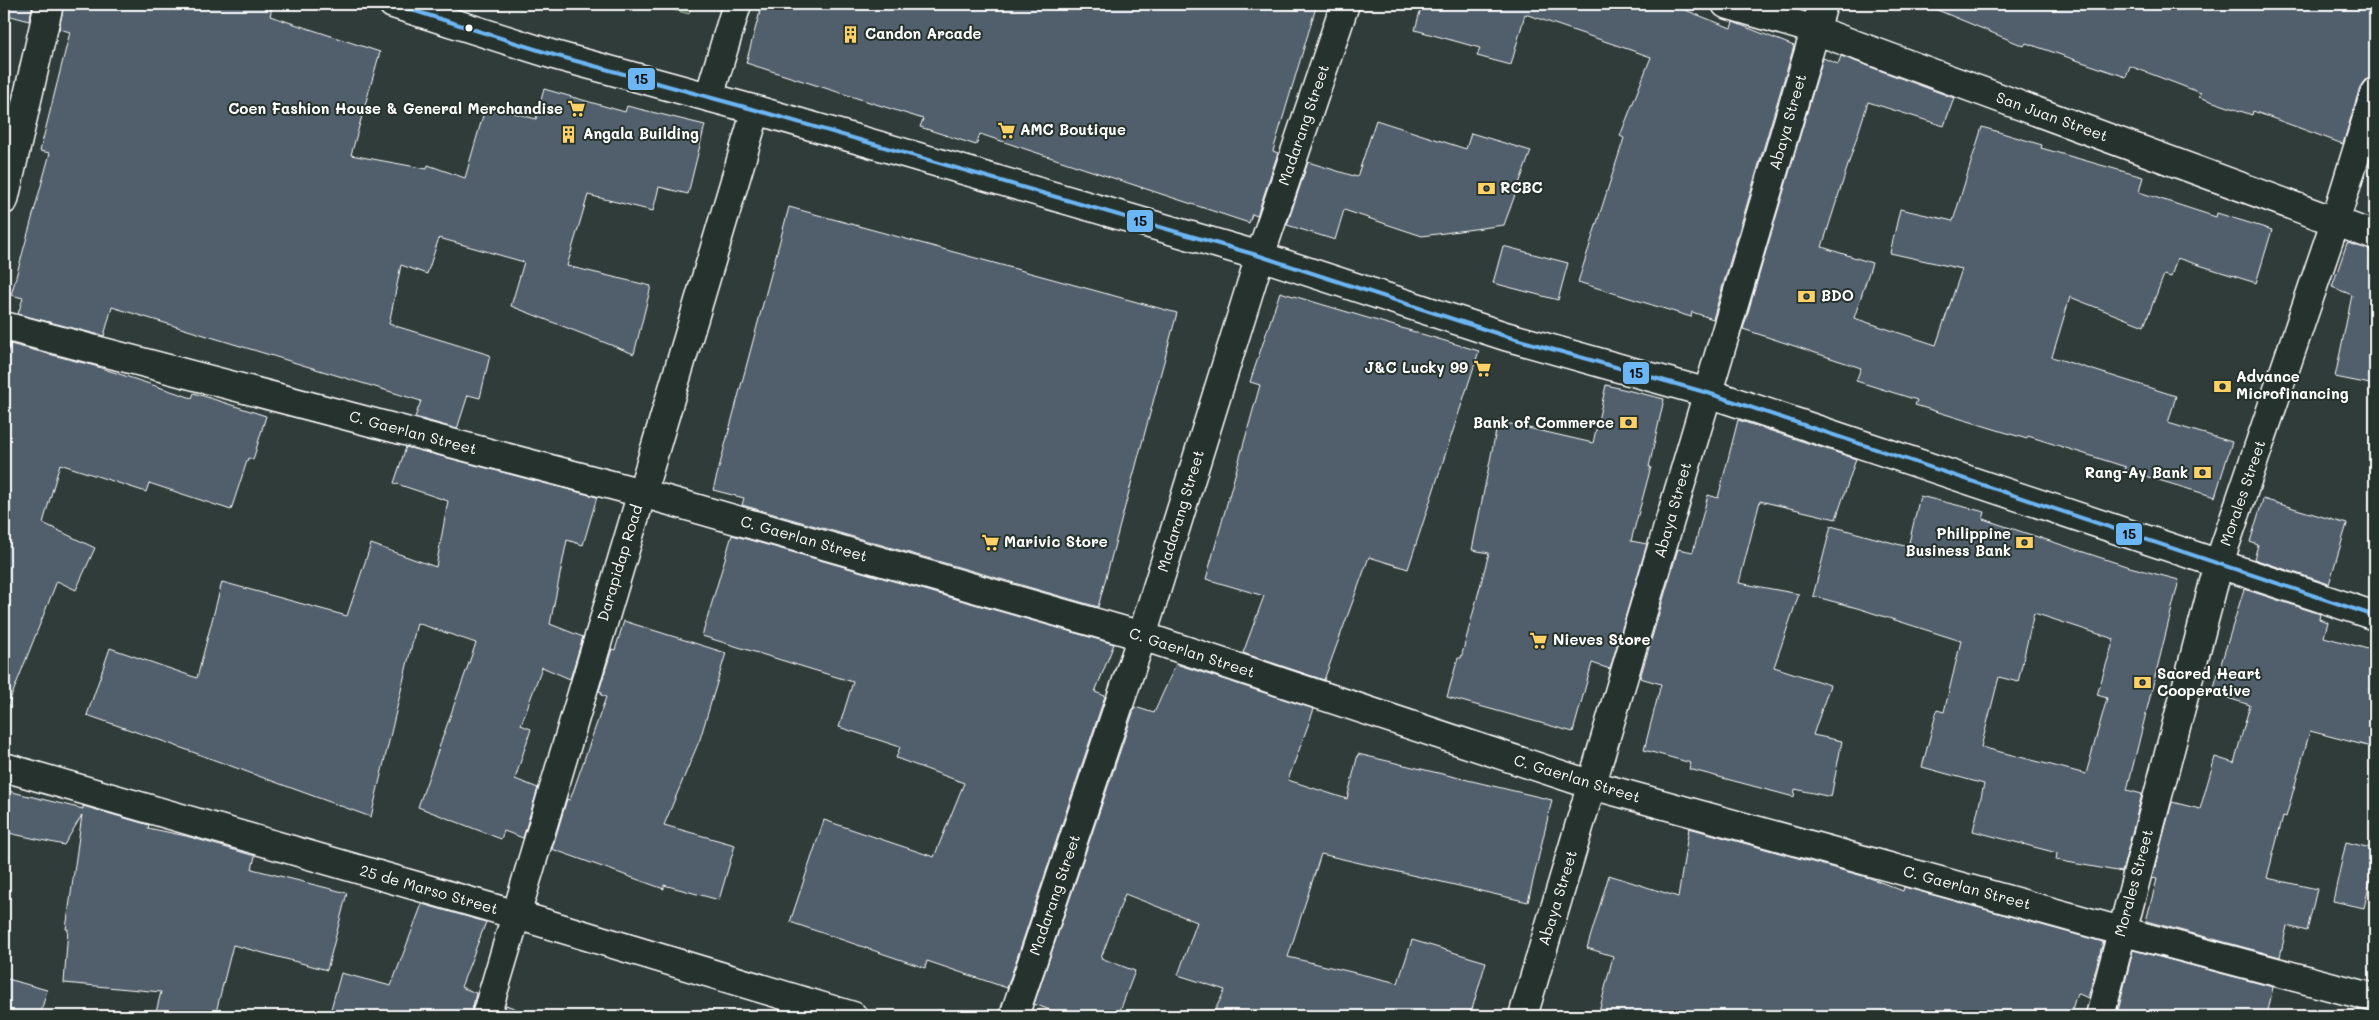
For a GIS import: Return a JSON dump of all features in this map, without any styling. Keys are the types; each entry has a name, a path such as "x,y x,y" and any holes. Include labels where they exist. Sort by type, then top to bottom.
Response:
{"street":[{"path":"4,200 49,4"},
{"path":"392,4 544,52 756,110 1260,256 1505,336 1708,393 2375,616"},
{"path":"709,98 737,4"},
{"name":"Madarang Street","path":"1014,1016 1142,636 1260,256 1345,4"},
{"name":"San Juan Street","path":"1726,4 1815,30 2375,236"},
{"name":"Abaya Street","path":"1523,1016 1823,4"},
{"name":"Morales Street","path":"2100,1016 2219,563 2336,222 2375,92"},
{"name":"Darapidap Road","path":"486,1016 517,915 548,801 756,110"},
{"name":"C. Gaerlan Street","path":"4,326 642,493 1142,636 1592,785 2121,931 2375,998"},
{"name":"25 de Marso Street","path":"4,767 517,915 853,1016"}],"green space":[{"path":"650,4 692,4 689,14"}],"building":[{"path":"4,4 33,4 29,21 4,14"},
{"path":"64,4 273,4 270,16 380,52 351,155 427,169 428,165 465,178 486,105 536,119 544,89 625,112 627,106 705,125 688,194 659,187 653,211 588,195 567,266 651,286 634,354 511,306 524,262 439,238 427,274 401,265 389,324 490,355 480,398 468,395 457,429 415,417 421,401 112,307 104,336 18,314 23,298 11,295 50,153 40,151 70,32 59,29"},
{"path":"762,4 1317,4 1273,151 1278,153 1257,216 1252,214 1249,223 980,134 976,145 920,127 923,119 746,63"},
{"path":"1422,4 1670,4 1731,28 1733,22 1794,46 1713,319 1692,312 1691,317 1578,282 1624,138 1620,136 1651,57 1525,14 1511,65 1477,56 1480,48 1415,30"},
{"path":"1923,4 2375,4 2375,77 2365,80 2360,87 2343,144 2253,111 2252,115 2199,97 2201,93 2130,66 2126,77 2026,43 2024,46"},
{"path":"1841,56 1954,98 1944,126 1868,102 1822,247 1872,263 1854,318 1936,345 1962,269 1890,253 1900,209 1953,221 1982,127 2042,145 2041,148 2143,177 2139,192 2216,217 2217,213 2272,230 2256,283 2177,258 2171,277 2164,275 2144,326 2070,297 2052,357 2176,396 2168,423 2232,442 2215,497 2125,470 2126,467 2028,436 2027,439 1915,405 1917,400 1856,381 1861,368 1743,329 1823,58 1838,64"},
{"path":"1376,120 1466,149 1471,133 1531,151 1504,225 1422,236 1344,210 1335,240 1287,225 1308,162 1357,177"},
{"path":"789,207 1177,313 1098,607 742,505 744,498 713,490"},
{"path":"2347,243 2375,251 2375,385 2335,377 2352,295 2332,287"},
{"path":"1503,246 1568,263 1558,300 1493,283"},
{"path":"1280,292 1479,351 1408,569 1369,557 1324,680 1243,653 1264,596 1206,579 1260,385 1250,382"},
{"path":"10,344 95,366 192,398 194,393 266,416 253,460 248,458 231,510 149,483 146,492 60,464 43,523 95,548 76,590 57,581 6,710 4,710 4,365"},
{"path":"1606,385 1664,399 1649,467 1651,467 1631,541 1647,544 1610,669 1592,663 1573,732 1447,697 1458,658 1461,658 1489,553 1472,550 1498,421 1593,443"},
{"path":"1738,420 1856,459 1836,519 1760,501 1739,583 1799,594 1774,667 1830,685 1813,735 1842,741 1831,797 1795,789 1794,797 1689,769 1691,763 1644,750 1661,684 1640,678 1678,549 1693,552 1708,495 1718,498"},
{"path":"406,447 597,497 583,545 567,540 550,624 583,637 570,679 542,667 521,725 531,729 515,779 538,788 523,838 504,831 501,839 418,807 476,643 417,623 371,817 87,715 110,648 197,678 222,582 347,616 371,544 436,567 448,501 394,483"},
{"path":"1920,496 1985,512 1983,519 2126,566 2179,580 2127,790 2142,794 2122,872 2056,860 2057,853 1973,831 1984,784 1922,767 1937,710 1944,712 1961,641 1813,596 1831,526 1908,547","holes":["2034,613 2114,639 2097,695 2107,698 2086,774 1981,747 1999,677 2018,682"]},
{"path":"2263,499 2347,524 2329,584 2254,559 2258,545 2250,542"},
{"path":"732,535 1114,644 1095,692 1105,696 1007,988 927,961 925,968 790,922 824,820 934,857 964,783 896,758 900,747 839,727 853,682 702,636"},
{"path":"2244,589 2320,614 2319,619 2328,622 2324,637 2375,651 2375,748 2310,731 2286,817 2283,816 2267,878 2317,889 2307,931 2287,926 2280,957 2146,921 2157,879 2152,878 2172,802 2200,809 2215,757 2234,763 2250,705 2212,693"},
{"path":"624,621 726,653 700,739 664,825 735,845 719,900 664,885 664,889 552,849 567,799 570,800 606,697 601,695 602,692 599,691 612,649 615,650"},
{"path":"1176,664 1314,709 1288,780 1347,799 1358,754 1552,800 1528,902 1321,854 1288,957 1398,983 1412,940 1486,962 1470,1016 1212,1016 1225,990 1178,975 1197,922 1125,894 1101,958 1135,971 1118,1016 1066,1016 1034,1004 1135,707 1154,713"},
{"path":"8,791 83,809 83,806 149,825 148,828 186,836 255,856 252,869 347,893 327,970 233,945 215,1016 155,1016 161,992 64,983 68,929 66,929 82,815 64,845 4,832 4,808"},
{"path":"1689,828 1870,878 1903,891 1904,887 2103,942 2088,998 2077,993 2070,1016 1598,1016 1613,956 1587,948 1609,875 1678,897"},
{"path":"2346,842 2375,849 2375,860 2364,908 2333,901"},
{"path":"422,904 486,922 461,987 476,993 471,1016 329,1016 341,973 391,986"},
{"path":"2133,950 2273,987 2267,1016 2130,1016 2118,1011"},
{"path":"4,978 47,990 40,1016 4,1016"},
{"path":"506,1005 530,1014 529,1016 502,1016"}],"transit line":[{"name":"15","path":"393,4 554,55 756,110 1260,256 1505,336 1708,393 2375,616"}],"place":[{"name":"Candon Arcade","path":"851,34"},
{"name":"Coen Fashion House & General Merchandise","path":"577,109"},
{"name":"AMC Boutique","path":"1006,130"},
{"name":"Angala Building","path":"569,134"},
{"name":"RCBC","path":"1486,188"},
{"name":"BDO","path":"1807,296"},
{"name":"J&C Lucky 99","path":"1482,368"},
{"name":"Advance Microfinancing","path":"2222,386"},
{"name":"Bank of Commerce","path":"1628,423"},
{"name":"Rang-Ay Bank","path":"2202,473"},
{"name":"Marivic Store","path":"990,542"},
{"name":"Philippine Business Bank","path":"2025,543"},
{"name":"Nieves Store","path":"1539,640"},
{"name":"Sacred Heart Cooperative","path":"2143,683"}]}
